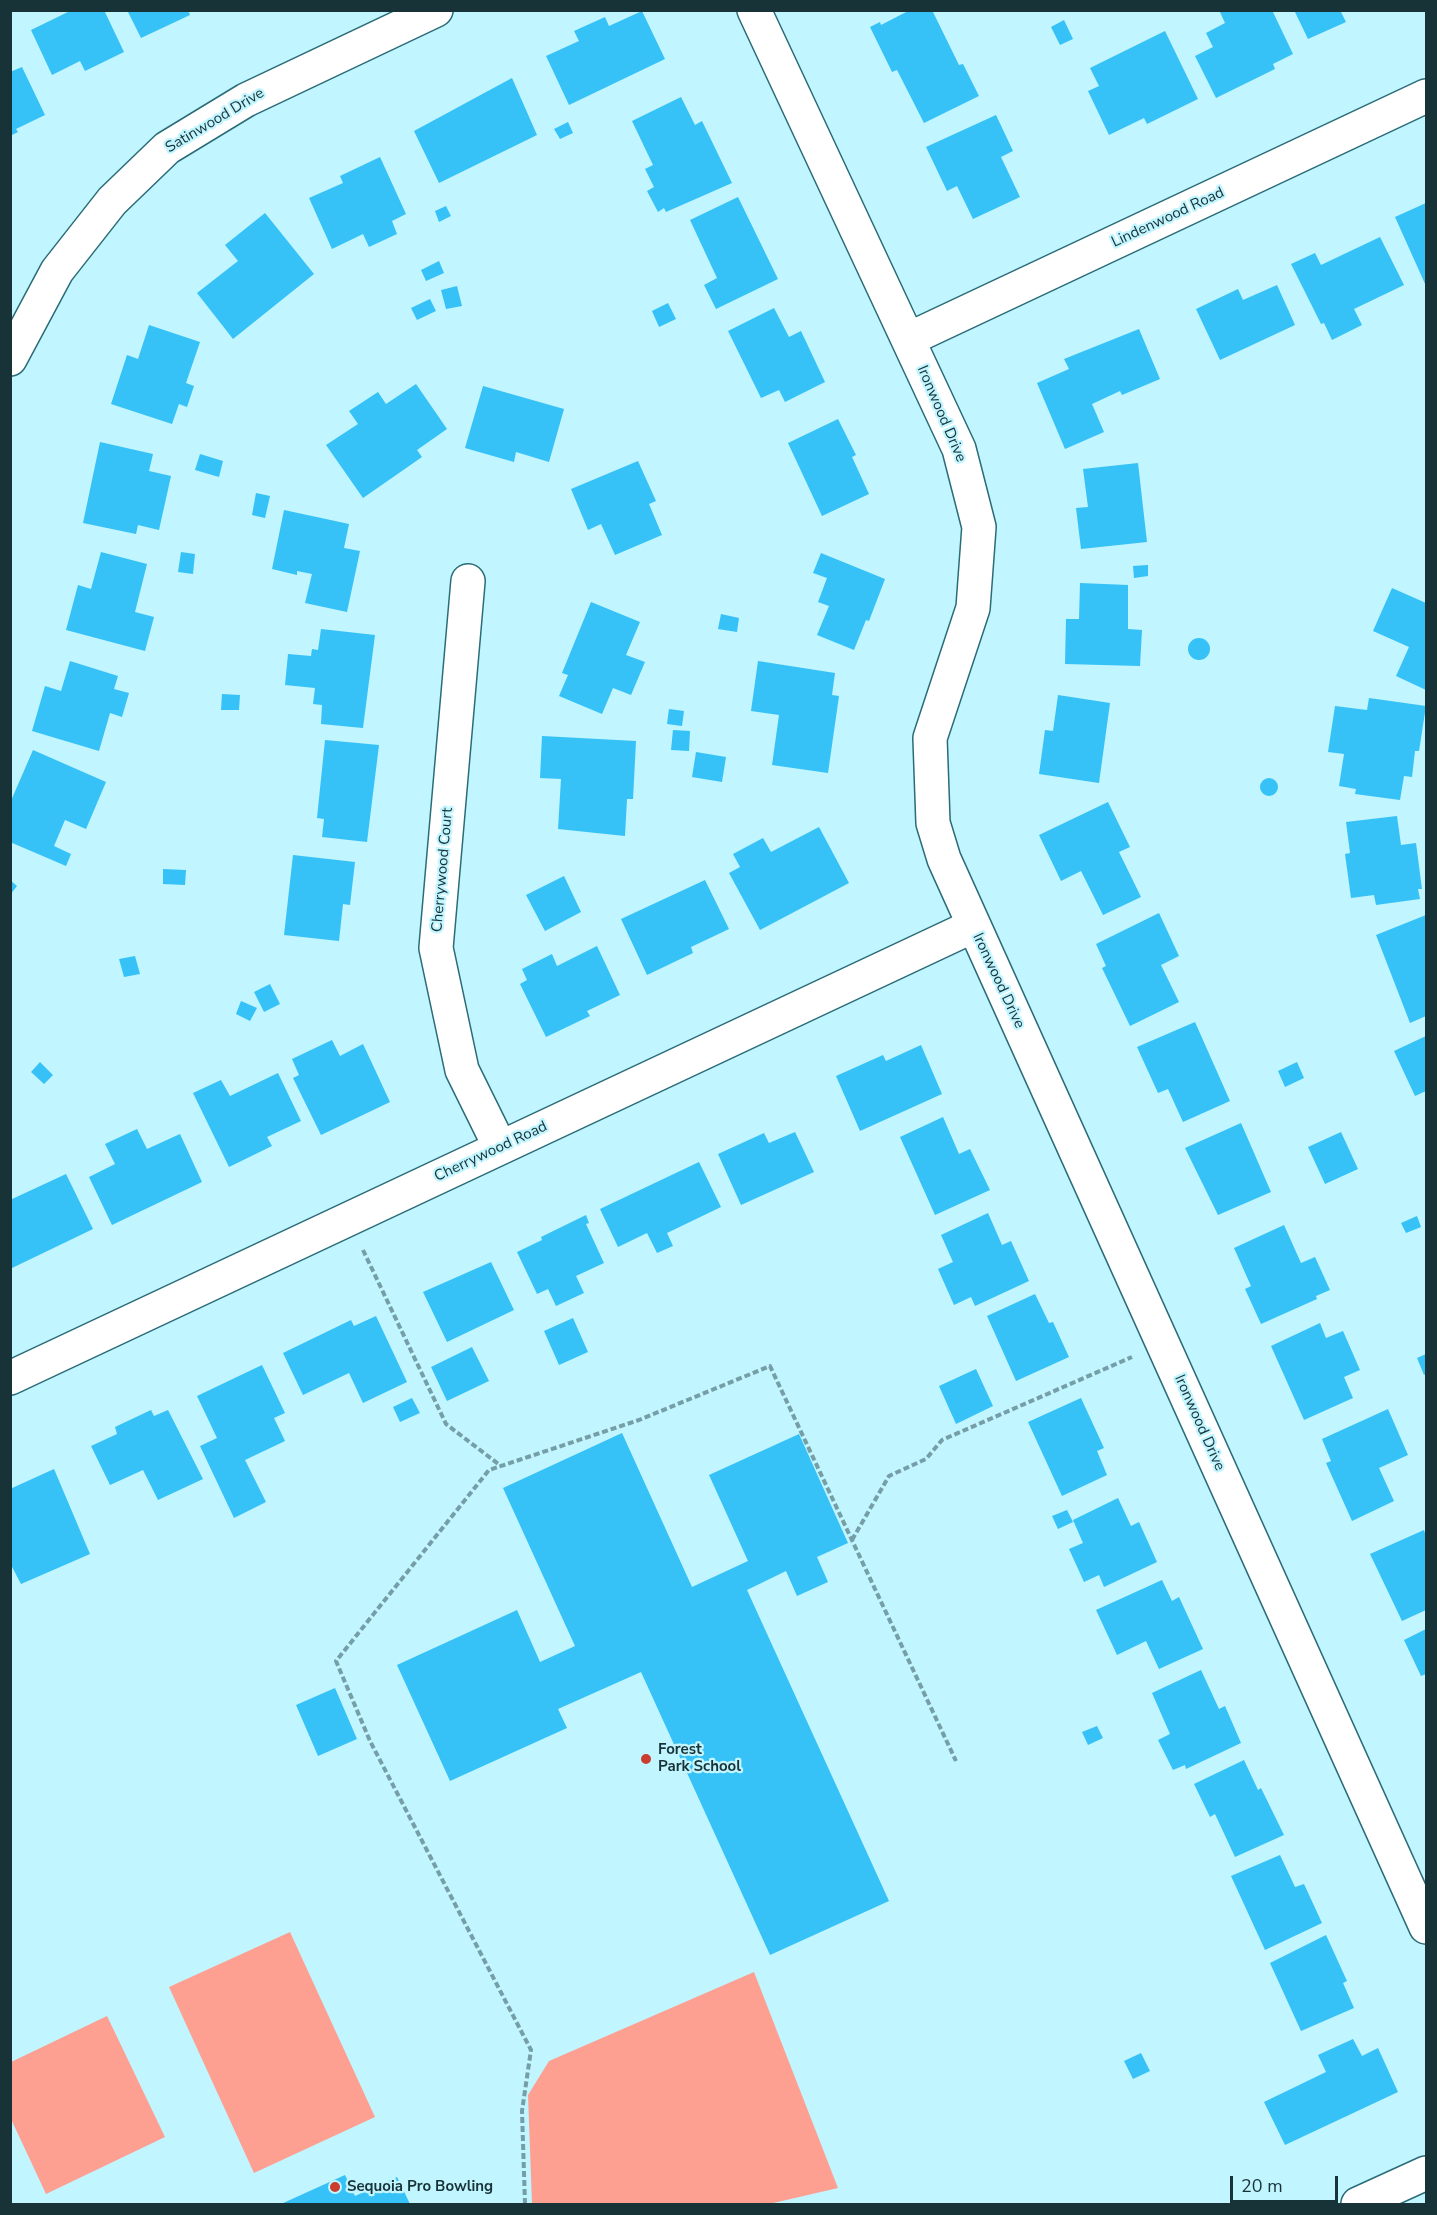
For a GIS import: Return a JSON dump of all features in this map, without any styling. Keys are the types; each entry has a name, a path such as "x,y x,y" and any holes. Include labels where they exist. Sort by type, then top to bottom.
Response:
{"street":[{"name":"Satinwood Drive","path":"11,358 57,271 112,201 166,148 246,100 436,10"},
{"name":"Ironwood Drive","path":"754,10 909,339 958,449 979,527 973,608 930,738 933,823 944,859 1426,1927"},
{"name":"Lindenwood Road","path":"909,339 1426,96"},
{"name":"Cherrywood Court","path":"468,581 436,948 462,1070 501,1147"},
{"name":"Cherrywood Road","path":"10,1378 973,926"},
{"path":"1358,2205 1426,2172"}],"path":[{"path":"349,1220 446,1424 501,1466"},
{"path":"852,1540 889,1476 926,1459 942,1440 1163,1343"},
{"path":"525,2205 522,2111 531,2050 370,1741 336,1661 489,1470 639,1420 770,1366 956,1761"}],"shaded area":[{"path":"290,1932 375,2117 254,2173 169,1987"},
{"path":"754,1972 838,2188 769,2204 532,2204 528,2095 549,2061"},
{"path":"107,2016 165,2137 46,2194 11,2119 11,2062"}],"building":[{"path":"72,10 104,10 124,52 85,71 80,61 52,75 31,30"},
{"path":"127,10 188,10 190,15 141,38"},
{"path":"910,10 932,10 959,65 963,64 979,96 924,123 897,70 892,72 870,27 880,22 881,25"},
{"path":"1219,10 1272,10 1293,54 1273,64 1275,69 1216,98 1195,56 1213,47 1206,33 1225,23"},
{"path":"1294,10 1340,10 1346,22 1308,39"},
{"path":"642,11 665,59 569,105 546,56 579,41 574,31 605,17 609,26"},
{"path":"1064,20 1073,39 1060,45 1051,27"},
{"path":"1165,31 1198,99 1147,124 1144,118 1109,135 1088,91 1099,86 1090,68"},
{"path":"22,67 45,115 16,129 18,132 10,136 10,72"},
{"path":"512,78 537,135 439,183 414,131"},
{"path":"681,97 695,125 702,121 732,183 666,212 664,208 658,212 647,191 654,187 645,169 653,165 632,121"},
{"path":"996,115 1013,151 1001,157 1020,197 973,219 957,186 947,191 926,147"},
{"path":"568,122 573,133 560,139 554,129"},
{"path":"380,157 406,214 392,221 397,234 369,247 363,234 332,249 309,198 343,183 340,176"},
{"path":"738,197 778,279 716,309 704,285 717,278 690,220"},
{"path":"1426,203 1426,286 1395,217"},
{"path":"446,206 451,216 439,222 435,211"},
{"path":"265,213 314,274 233,339 197,293 238,261 225,245"},
{"path":"1380,237 1404,285 1354,309 1362,325 1332,340 1324,323 1321,324 1291,264 1315,253 1321,265"},
{"path":"439,261 444,273 426,281 421,270"},
{"path":"1277,285 1295,325 1220,360 1196,309 1238,289 1243,300"},
{"path":"457,286 462,306 446,309 441,290"},
{"path":"430,299 436,311 417,320 411,308"},
{"path":"668,303 676,319 659,327 652,311"},
{"path":"774,308 789,337 801,331 825,382 785,402 779,390 761,398 728,331"},
{"path":"149,325 200,342 186,383 194,386 187,407 179,404 172,424 111,404 127,355 138,359"},
{"path":"1139,329 1160,379 1122,395 1120,391 1092,404 1104,432 1065,449 1037,383 1069,369 1064,359"},
{"path":"416,384 447,429 417,450 422,457 363,498 326,445 358,424 349,411 378,392 386,404"},
{"path":"483,386 564,409 549,462 516,452 514,462 465,448"},
{"path":"838,419 856,455 852,457 869,494 822,516 788,443"},
{"path":"100,442 153,454 149,471 171,476 159,530 138,525 136,534 83,523"},
{"path":"200,454 223,461 219,477 195,470"},
{"path":"638,461 656,501 649,504 662,535 615,555 601,524 588,530 571,489"},
{"path":"1138,463 1147,542 1081,549 1076,508 1088,507 1083,469"},
{"path":"256,493 270,496 265,518 252,515"},
{"path":"284,510 349,524 344,548 360,551 347,612 305,603 312,574 297,571 297,575 272,569"},
{"path":"101,552 147,564 135,612 154,617 145,651 66,630 78,585 91,589"},
{"path":"181,552 195,554 193,574 178,572"},
{"path":"821,553 885,579 869,621 866,620 854,650 817,635 829,606 818,602 827,578 813,573"},
{"path":"1148,565 1148,576 1134,578 1133,566"},
{"path":"1080,583 1128,585 1128,629 1142,630 1140,666 1065,664 1066,619 1079,619"},
{"path":"1392,588 1426,603 1426,690 1396,676 1409,647 1373,631"},
{"path":"591,602 640,622 626,655 645,662 631,695 613,688 602,714 559,696 568,675 562,673"},
{"path":"721,614 739,618 737,632 718,629"},
{"path":"321,629 375,635 363,728 321,724 322,705 313,704 315,688 285,685 288,654 311,656 312,649 318,650"},
{"path":"1199,638 1207,641 1210,649 1207,657 1199,660 1191,657 1188,649 1191,641"},
{"path":"70,661 118,676 114,689 129,693 122,717 110,713 99,751 32,731 45,686 61,691"},
{"path":"758,661 835,673 832,695 839,696 828,773 772,765 779,715 751,711"},
{"path":"222,694 240,695 239,710 221,710"},
{"path":"1058,695 1110,703 1099,783 1039,774 1045,730 1053,731"},
{"path":"1369,698 1426,706 1419,751 1415,751 1412,777 1404,776 1400,800 1355,794 1356,789 1339,786 1344,754 1328,752 1335,706 1367,710"},
{"path":"669,709 684,711 682,726 667,724"},
{"path":"673,730 690,731 689,751 671,750"},
{"path":"542,736 636,741 633,799 627,799 625,836 558,829 561,779 540,778"},
{"path":"325,740 379,745 367,842 322,837 324,819 317,818"},
{"path":"33,750 106,782 86,829 65,820 54,846 71,854 66,866 10,842 10,803"},
{"path":"696,752 726,757 722,782 692,777"},
{"path":"1269,778 1275,781 1278,787 1275,793 1269,796 1263,793 1260,787 1263,781"},
{"path":"1108,802 1130,847 1119,852 1141,897 1103,915 1081,871 1061,881 1039,835"},
{"path":"1397,816 1401,845 1416,843 1422,889 1418,889 1420,899 1376,905 1374,895 1351,898 1345,854 1350,853 1346,822"},
{"path":"819,827 849,883 760,930 729,873 740,867 733,854 763,838 771,852"},
{"path":"293,855 355,862 350,905 343,904 339,941 284,935"},
{"path":"163,869 186,870 185,885 163,884"},
{"path":"564,876 581,912 545,931 526,895"},
{"path":"10,880 17,886 10,895"},
{"path":"705,880 729,929 691,947 693,953 647,975 621,919"},
{"path":"1159,913 1179,956 1161,965 1179,1002 1130,1026 1102,968 1106,966 1096,944"},
{"path":"1426,915 1426,1016 1410,1023 1376,935"},
{"path":"597,946 620,995 587,1011 590,1016 546,1037 520,984 527,980 522,969 552,954 557,966"},
{"path":"135,956 140,974 124,977 119,959"},
{"path":"270,984 280,1004 264,1012 254,992"},
{"path":"241,1001 257,1008 250,1021 236,1014"},
{"path":"1195,1022 1230,1101 1183,1122 1168,1089 1158,1093 1137,1047"},
{"path":"1426,1036 1426,1091 1415,1096 1394,1051"},
{"path":"332,1040 340,1056 363,1044 390,1102 321,1135 293,1078 299,1075 292,1059"},
{"path":"921,1045 942,1094 860,1131 836,1076 883,1055 886,1061"},
{"path":"40,1062 53,1075 44,1084 31,1072"},
{"path":"1297,1062 1304,1078 1285,1087 1278,1071"},
{"path":"278,1073 301,1121 267,1137 272,1146 229,1167 193,1093 221,1080 230,1096"},
{"path":"943,1117 959,1154 970,1149 990,1190 935,1215 900,1137"},
{"path":"1241,1123 1271,1192 1218,1215 1185,1148"},
{"path":"137,1129 147,1149 180,1134 202,1182 112,1225 89,1177 115,1164 105,1144"},
{"path":"795,1132 814,1172 741,1205 718,1154 764,1133 769,1143"},
{"path":"1341,1132 1358,1169 1325,1184 1308,1147"},
{"path":"699,1162 721,1207 667,1233 673,1246 657,1253 647,1233 618,1247 600,1209"},
{"path":"66,1174 93,1229 10,1269 10,1200"},
{"path":"988,1213 1002,1245 1011,1241 1029,1281 975,1306 971,1297 954,1305 938,1269 953,1262 941,1235"},
{"path":"586,1215 589,1223 586,1224 604,1263 576,1276 584,1293 556,1306 548,1289 537,1294 517,1252 542,1240 541,1237"},
{"path":"1417,1216 1421,1227 1406,1233 1401,1223"},
{"path":"1284,1225 1301,1263 1315,1257 1330,1290 1316,1296 1317,1299 1261,1324 1245,1289 1251,1286 1234,1248"},
{"path":"491,1262 514,1310 447,1342 423,1292"},
{"path":"1035,1294 1049,1323 1053,1322 1069,1357 1016,1381 987,1316"},
{"path":"376,1316 407,1382 363,1403 349,1373 303,1395 283,1353 351,1320 354,1326"},
{"path":"573,1318 588,1352 559,1365 544,1331"},
{"path":"1320,1323 1326,1338 1343,1331 1360,1370 1344,1377 1353,1398 1304,1420 1271,1346"},
{"path":"472,1347 489,1381 447,1401 431,1367"},
{"path":"1426,1354 1426,1374 1424,1375 1417,1358"},
{"path":"262,1365 285,1413 274,1418 285,1441 245,1460 266,1502 234,1518 200,1446 217,1438 197,1396"},
{"path":"976,1369 993,1406 956,1424 939,1386"},
{"path":"412,1398 420,1413 400,1422 393,1407"},
{"path":"1081,1398 1104,1448 1097,1451 1107,1475 1062,1496 1028,1422"},
{"path":"1388,1409 1408,1455 1379,1468 1394,1501 1352,1521 1326,1463 1331,1461 1322,1439"},
{"path":"151,1410 154,1416 168,1410 203,1479 158,1500 143,1470 110,1485 91,1446 117,1434 115,1427"},
{"path":"622,1433 692,1587 748,1561 709,1475 799,1434 848,1543 817,1557 828,1582 797,1596 786,1571 747,1590 889,1901 770,1955 641,1672 558,1709 567,1728 450,1781 397,1665 517,1610 540,1662 575,1646 503,1488"},
{"path":"54,1469 90,1554 21,1584 10,1563 10,1489"},
{"path":"1118,1498 1131,1526 1139,1522 1157,1562 1104,1587 1099,1575 1084,1582 1069,1549 1083,1543 1073,1520"},
{"path":"1067,1510 1073,1522 1058,1529 1052,1516"},
{"path":"1424,1530 1426,1536 1426,1610 1402,1621 1370,1554"},
{"path":"1162,1580 1172,1601 1179,1597 1203,1649 1159,1669 1146,1641 1117,1655 1096,1610"},
{"path":"1426,1629 1426,1674 1421,1676 1404,1640"},
{"path":"1201,1670 1219,1709 1225,1706 1241,1743 1186,1769 1185,1765 1173,1770 1158,1740 1170,1734 1152,1693"},
{"path":"335,1688 357,1739 318,1756 296,1705"},
{"path":"1097,1726 1103,1738 1088,1745 1082,1732"},
{"path":"1244,1760 1258,1790 1261,1788 1284,1835 1235,1857 1215,1814 1210,1817 1194,1784"},
{"path":"1280,1855 1295,1887 1304,1884 1322,1923 1265,1950 1231,1876"},
{"path":"1326,1935 1347,1981 1343,1983 1354,2008 1301,2031 1270,1963"},
{"path":"1353,2039 1362,2056 1378,2048 1398,2092 1285,2145 1264,2102 1326,2072 1318,2055"},
{"path":"1141,2053 1150,2071 1133,2079 1124,2061"},
{"name":"Sequoia Pro Bowling","path":"345,2175 355,2196 397,2177 410,2204 281,2204"}],"place":[{"name":"Forest Park School","path":"646,1759"},
{"name":"Sequoia Pro Bowling","path":"335,2187"}]}
